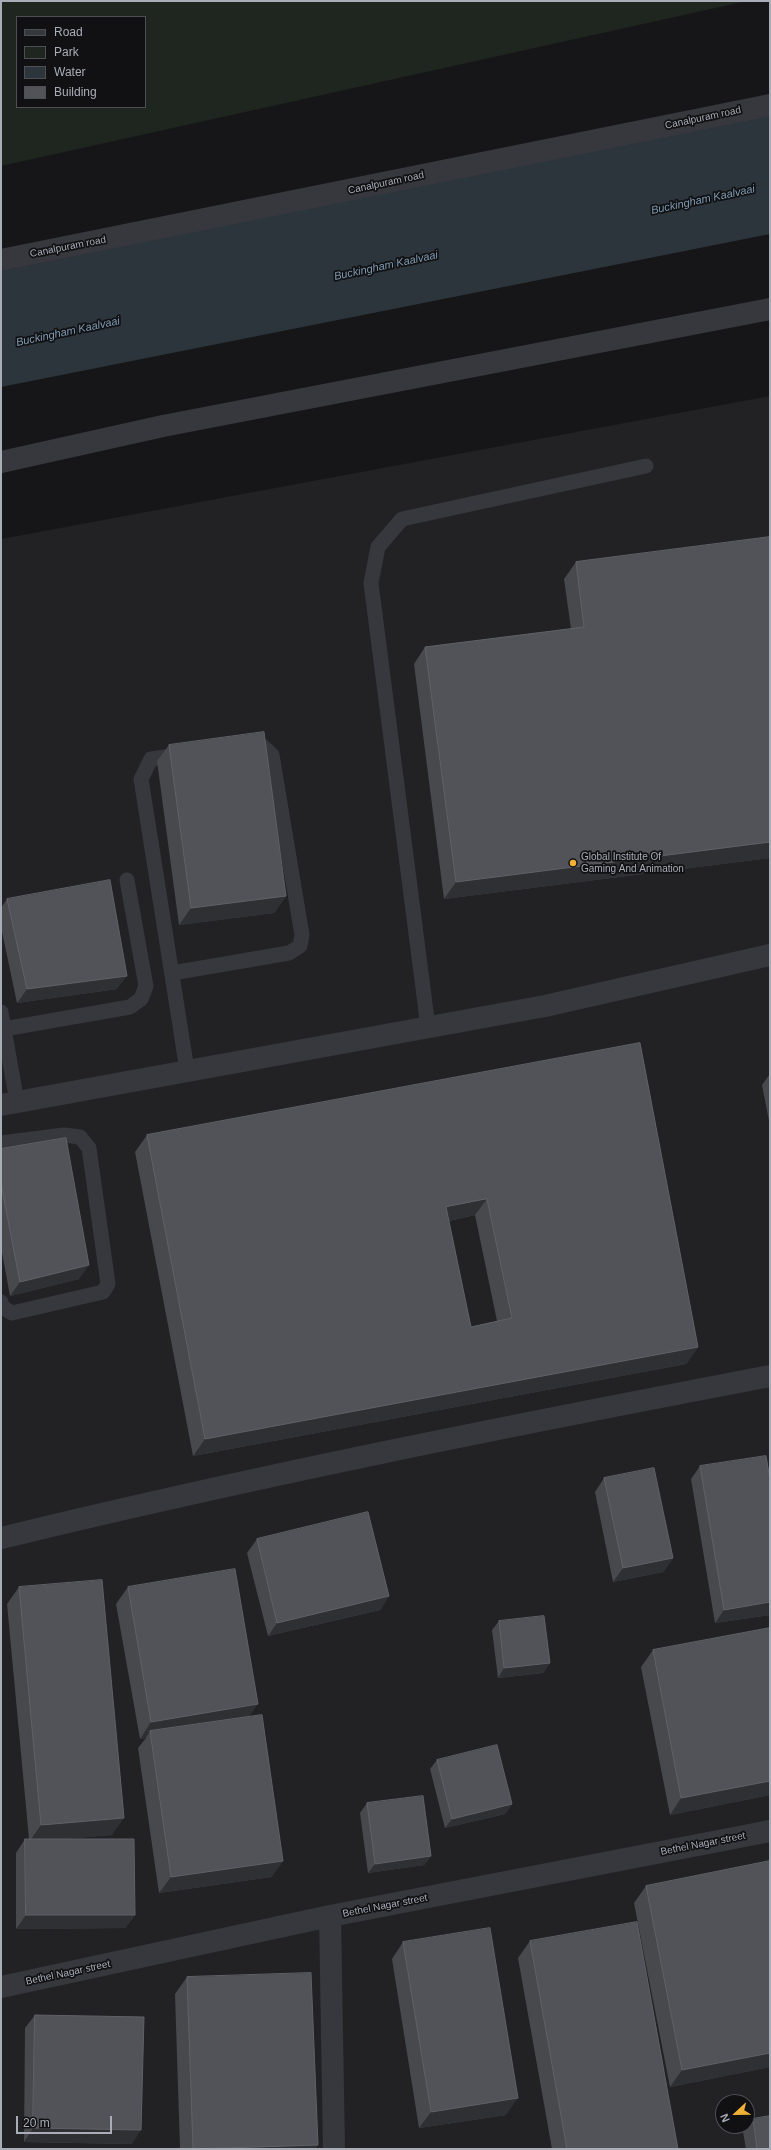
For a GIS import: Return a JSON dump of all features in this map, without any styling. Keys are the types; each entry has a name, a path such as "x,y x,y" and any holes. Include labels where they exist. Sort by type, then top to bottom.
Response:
{"street":[{"name":"Canalpuram road","path":"1,260 770,105"},
{"path":"1,462 163,426 770,309"},
{"path":"9,1103 545,1006 770,955"},
{"path":"1,1538 111,1511 528,1422 770,1376"},
{"name":"Bethel Nagar street","path":"1,1987 330,1916 770,1831"},
{"path":"330,1916 334,2149"}],"lane":[{"path":"428,1027 371,583 378,547 402,519 646,466"},
{"path":"172,973 289,953 300,946 302,935 272,755 263,745 256,743 233,746"},
{"path":"188,1070 141,778 151,759 196,752"},
{"path":"4,1029 130,1007 141,999 146,986 127,880"},
{"path":"1,1012 4,1029 9,1103"},
{"path":"1,1143 64,1135 80,1137 89,1148 108,1284 103,1292 12,1313 2,1307 1,1302"}],"shaded area":[{"path":"770,396 770,2149 1,2149 1,539"}],"green space":[{"path":"1,1 747,1 1,166"}],"water":[{"name":"Buckingham Kaalvaai","path":"770,114 770,234 1,387 1,271"}],"building":[{"path":"770,537 770,842 456,882 425,647 584,627 576,562"},
{"path":"264,732 286,896 191,908 169,745"},
{"path":"110,880 127,976 27,989 7,899"},
{"path":"640,1043 698,1347 205,1439 147,1135","holes":["487,1199 512,1318 471,1327 446,1207"]},
{"path":"66,1138 89,1265 20,1282 1,1184 1,1149"},
{"path":"766,1456 770,1479 770,1602 724,1610 700,1466"},
{"path":"654,1468 673,1558 623,1568 604,1478"},
{"path":"368,1512 389,1596 277,1623 257,1539"},
{"path":"235,1569 258,1704 151,1722 128,1587"},
{"path":"102,1580 124,1818 41,1825 19,1587"},
{"path":"544,1616 550,1663 504,1668 499,1621"},
{"path":"770,1628 770,1781 681,1798 653,1650"},
{"path":"262,1715 283,1861 171,1877 150,1731"},
{"path":"497,1745 512,1804 452,1819 437,1760"},
{"path":"423,1796 431,1856 375,1864 367,1803"},
{"path":"25,1839 134,1839 135,1915 26,1915"},
{"path":"770,1861 770,2053 682,2070 646,1886"},
{"path":"637,1922 678,2149 567,2149 530,1941"},
{"path":"490,1928 518,2098 431,2112 403,1942"},
{"path":"311,1973 318,2145 193,2149 187,1977"},
{"path":"35,2015 144,2017 141,2130 33,2128"},
{"path":"770,2116 770,2149 757,2149 755,2119"}],"place":[{"name":"Global Institute Of Gaming And Animation","path":"573,863"}]}
